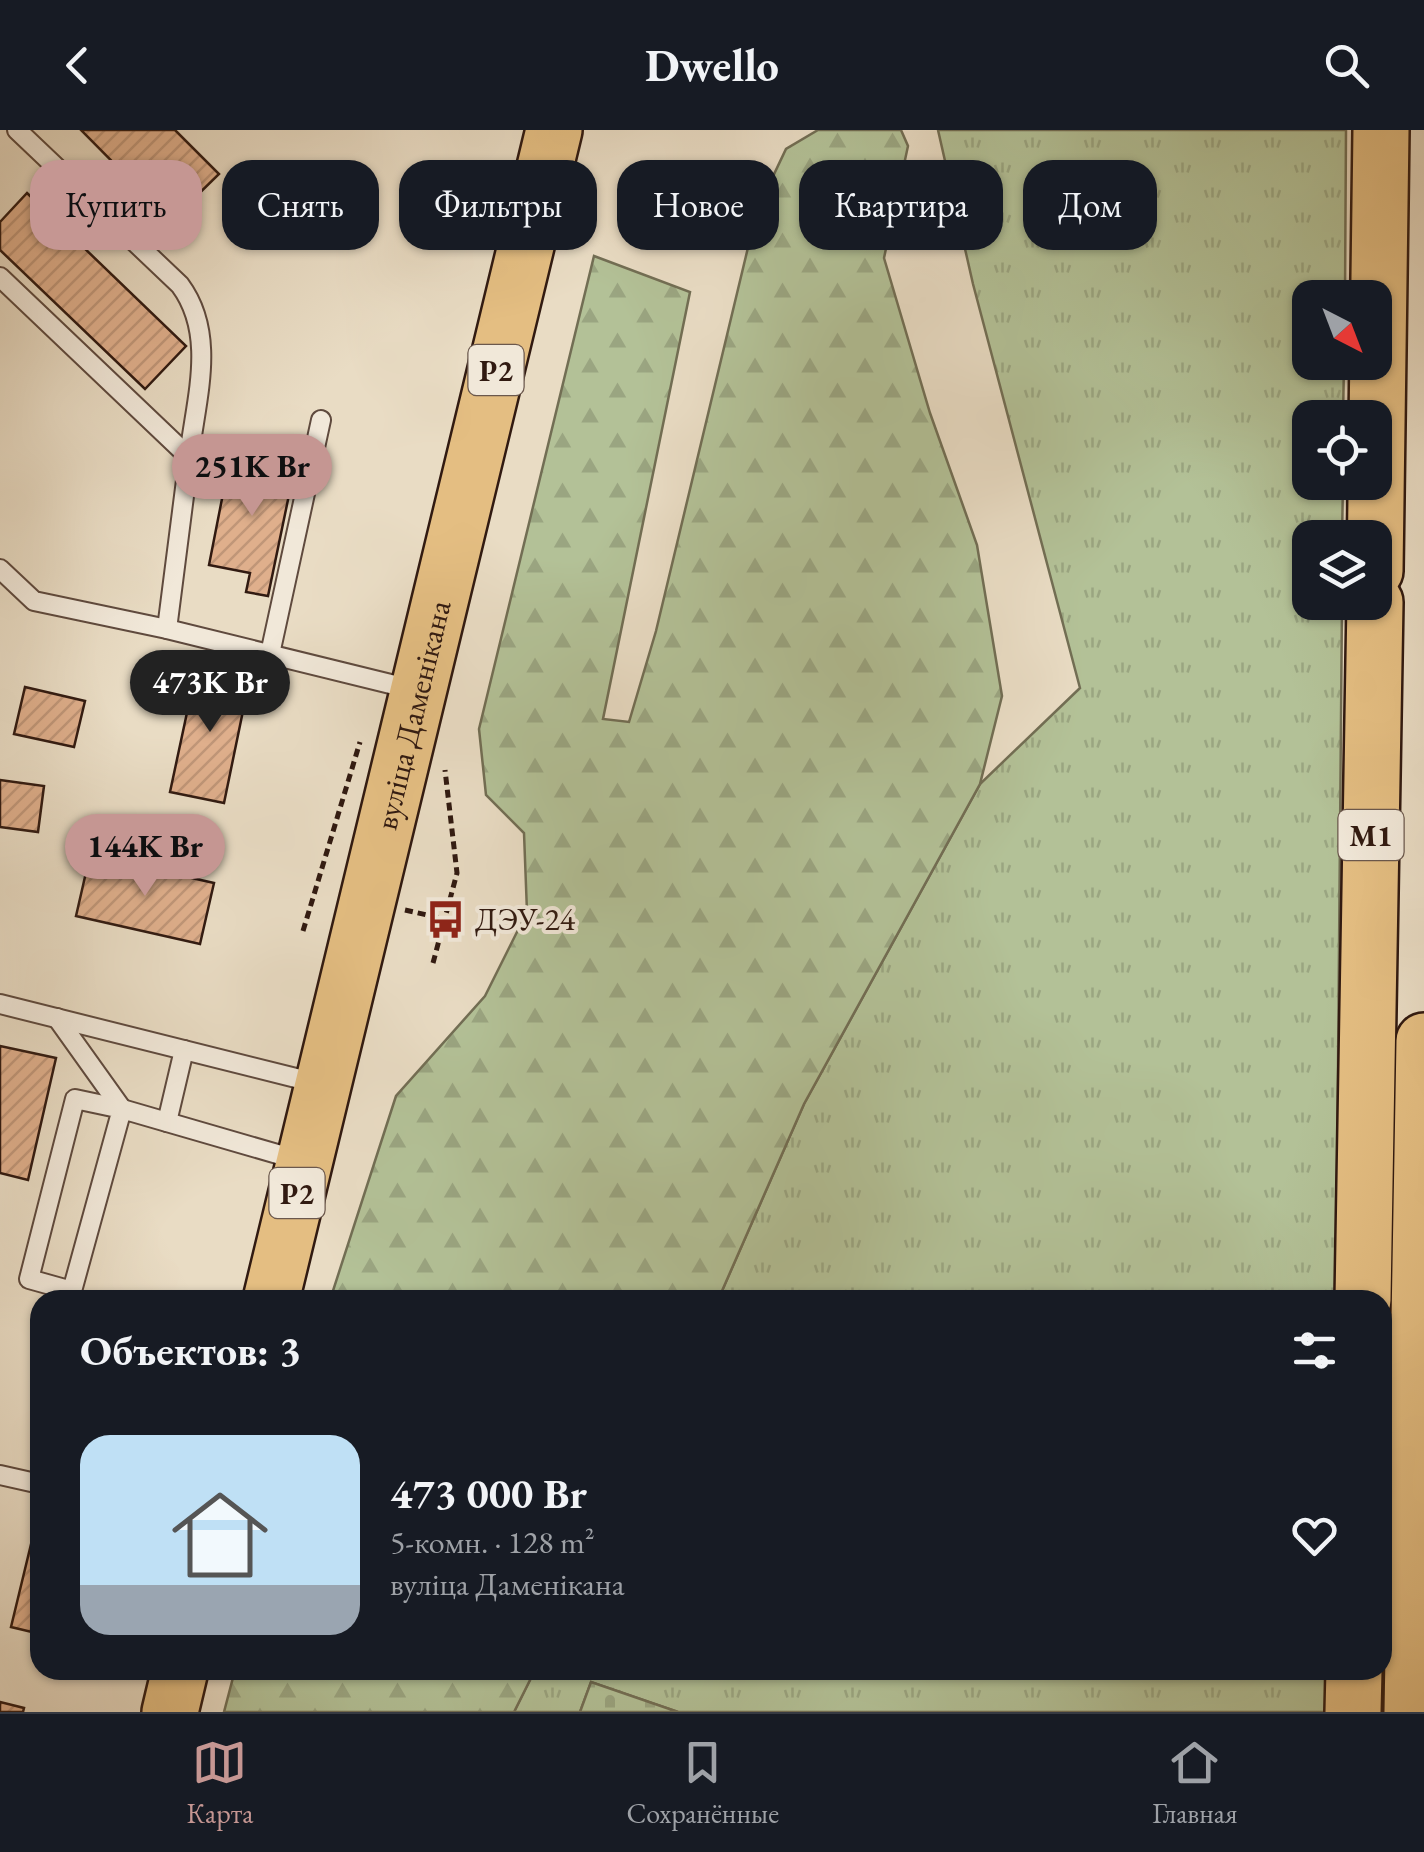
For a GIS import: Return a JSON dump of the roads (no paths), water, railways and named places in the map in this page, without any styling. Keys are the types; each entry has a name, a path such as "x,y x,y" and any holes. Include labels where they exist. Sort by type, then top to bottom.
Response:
{"main road":[{"name":"вуліца Даменікана","path":"272,1290 554,130"},
{"path":"1376,520 1380,130"},
{"name":"М1","path":"1363,1290 1374,620"},
{"path":"1412,1712 1424,1042"},
{"path":"170,1712 178,1680"},
{"path":"1354,1680 1354,1712"}],"lane":[{"path":"16,130 180,285 197,308 204,338 167,629"},
{"path":"0,277 189,456"},
{"path":"270,654 321,420"},
{"path":"0,569 34,601 167,629 419,691"},
{"path":"0,1004 323,1085"},
{"path":"56,1018 122,1109"},
{"path":"167,1122 184,1050"},
{"path":"122,1109 72,1290 29,1279 75,1099 122,1109 304,1162"},
{"path":"0,1475 30,1482"}],"place":[{"name":"ДЭУ-24","path":"445,919"}]}
